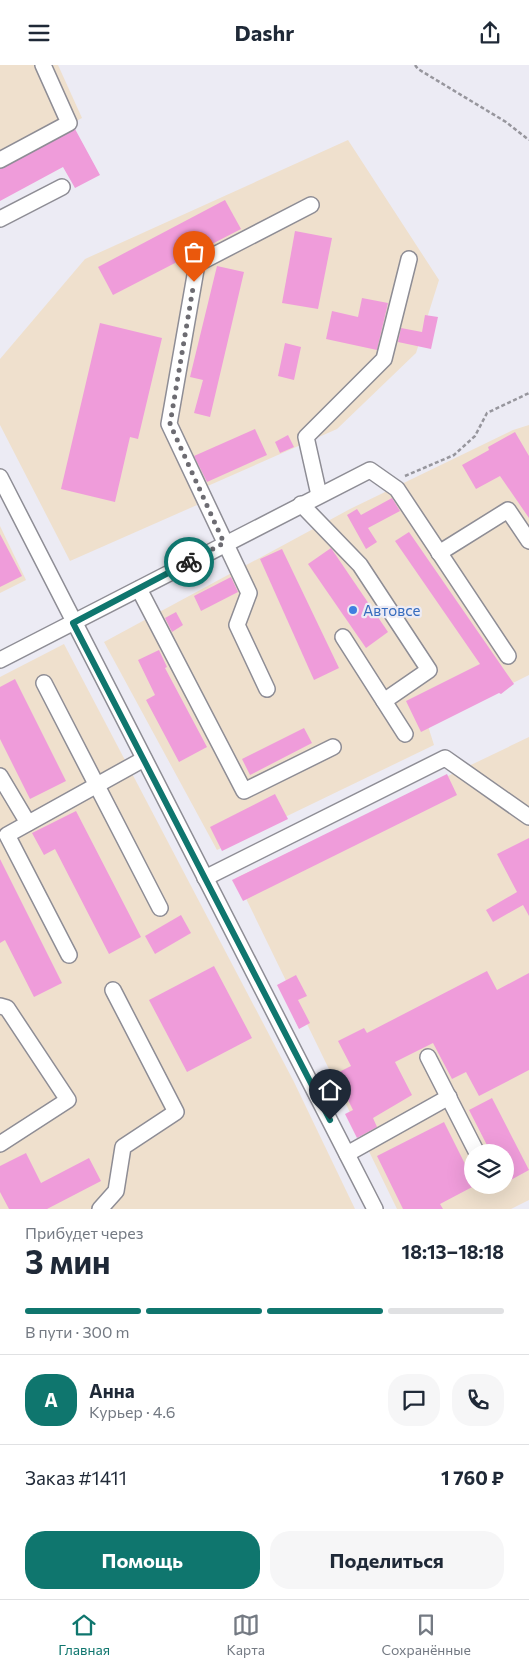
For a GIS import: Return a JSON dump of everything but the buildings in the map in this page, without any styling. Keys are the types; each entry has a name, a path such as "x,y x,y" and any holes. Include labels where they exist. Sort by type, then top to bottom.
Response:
{"street":[{"path":"0,160 69,123 43,65"},
{"path":"0,219 62,187"},
{"path":"267,689 237,625 249,593 170,424 197,264 311,205"},
{"path":"319,495 306,437 384,359 409,259"},
{"path":"0,660 140,589 224,543 370,470 396,489 508,656"},
{"path":"0,477 73,623 376,1209"},
{"path":"301,504 360,565 429,669 384,701"},
{"path":"439,553 508,510 529,541"},
{"path":"140,589 244,791 333,747"},
{"path":"343,637 406,734"},
{"path":"44,683 160,907"},
{"path":"205,878 445,757 529,817"},
{"path":"69,955 7,835 144,759"},
{"path":"0,776 28,823"},
{"path":"100,1209 116,1191 123,1147 176,1112 113,990"},
{"path":"0,1006 7,1008 68,1100 0,1144"},
{"path":"428,1057 472,1144"},
{"path":"347,1155 449,1097"}],"path":[{"path":"415,65 418,69 506,122 529,140"},
{"path":"388,482 454,455 475,436 487,413 529,393"}],"shaded area":[{"path":"0,65 58,65 82,118 0,161"},
{"path":"348,140 439,280 416,353 337,429 194,492 197,505 70,561 0,425 0,359 85,259"},
{"path":"529,425 529,675 428,726 434,745 217,850 104,642 350,509 513,430"},
{"path":"0,526 26,580 0,593"},
{"path":"64,644 294,1082 355,1209 0,1209 0,677"},
{"path":"529,737 529,1200 511,1209 397,1209 236,878"}],"way so far":[{"path":"189,562 224,543 170,424 194,282"}],"place":[{"name":"Автовсе","path":"353,610"}],"route":[{"path":"189,562 73,623 330,1120"}]}
